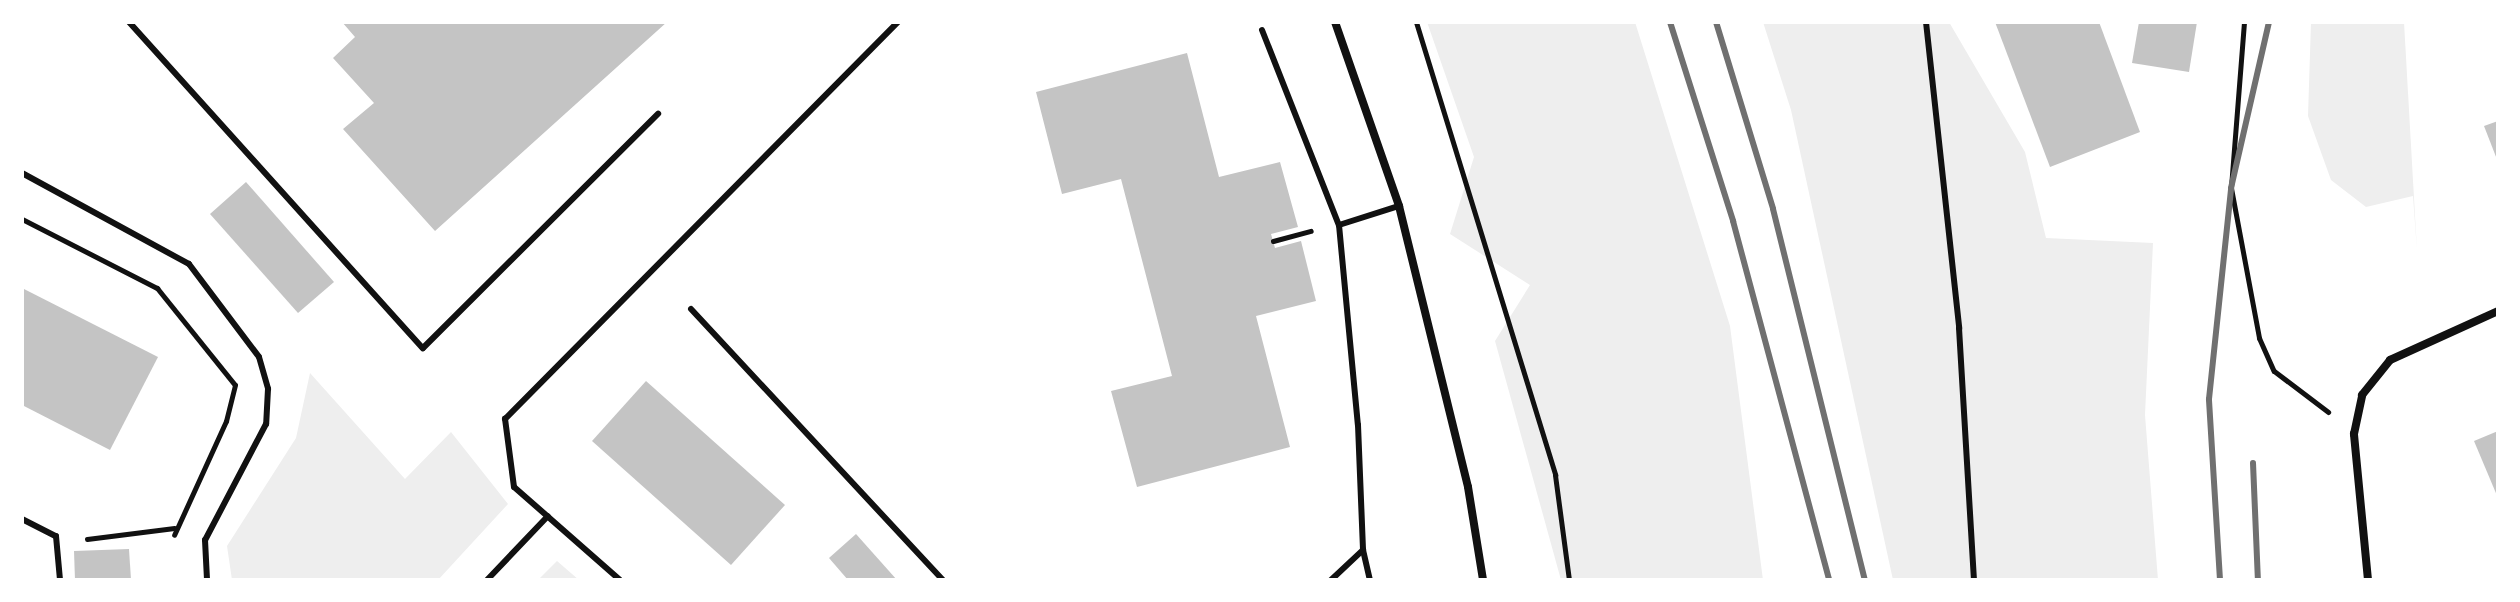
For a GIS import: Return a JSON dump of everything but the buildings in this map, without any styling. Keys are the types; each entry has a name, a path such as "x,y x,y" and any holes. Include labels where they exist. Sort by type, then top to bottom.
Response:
{"street":[{"path":"1335,22 1399,206 1468,487 1483,580"},
{"path":"2368,580 2354,434 2362,395 2390,360 2498,311"}],"lane":[{"path":"129,22 423,348 658,114"},
{"path":"620,580 514,487 505,419 898,22"},
{"path":"1926,22 1959,328 1974,580"},
{"path":"1262,30 1339,225 1358,425 1363,550 1370,580"},
{"path":"22,173 189,264 259,357 268,389 266,424 205,540 207,580"},
{"path":"1339,225 1399,206"},
{"path":"691,309 943,580"},
{"path":"487,580 548,516"},
{"path":"22,519 56,536 60,580"},
{"path":"1331,580 1363,550"}],"path":[{"path":"1416,22 1555,475 1569,580"},
{"path":"2244,22 2231,188 2259,338 2274,371 2299,390"},
{"path":"22,210 161,281 242,381 235,423 184,528 185,541"},
{"path":"22,219 157,288 235,385 226,421 174,528 174,541"},
{"path":"1273,241 1322,228"},
{"path":"57,543 174,528"}],"shaded area":[{"path":"1427,22 1635,22 1730,326 1763,580 1561,580 1495,341 1530,285 1450,234 1474,157"},
{"path":"1763,22 1949,22 2025,152 2046,238 2153,243 2145,415 2158,580 1893,580 1791,110"},
{"path":"2311,22 2404,22 2417,251 2413,196 2366,207 2331,180 2308,116"},
{"path":"310,373 405,479 451,432 508,504 438,580 232,580 227,546 296,438"},
{"path":"557,561 579,580 538,580"}],"railway":[{"path":"1670,22 1733,221 1829,580"},
{"path":"1716,22 1773,209 1865,580"},
{"path":"2220,580 2209,399 2231,188 2269,22"},
{"path":"2253,463 2258,580"}]}
